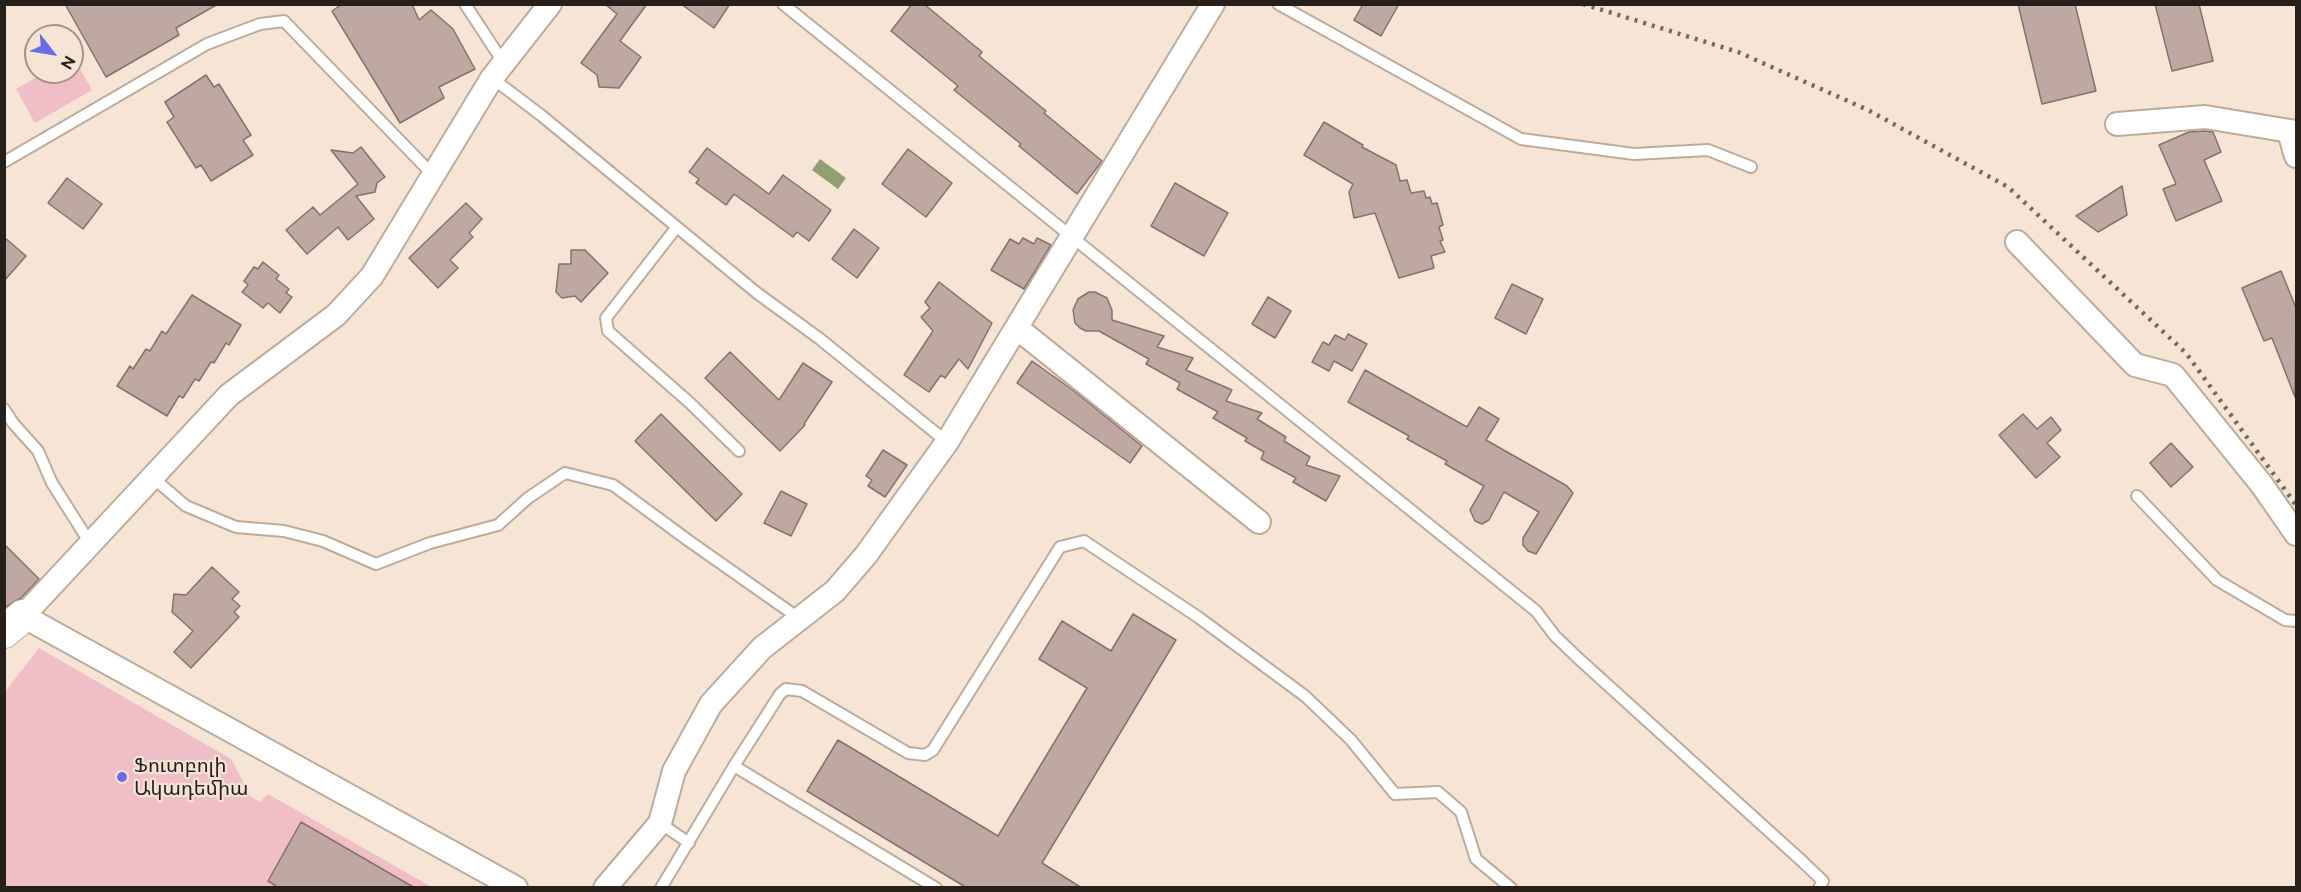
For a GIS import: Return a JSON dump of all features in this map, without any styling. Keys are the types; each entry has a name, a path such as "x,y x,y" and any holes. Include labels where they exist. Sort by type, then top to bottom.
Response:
{"street":[{"path":"516,888 14,624 229,395 336,315 372,276 497,70 550,4"},
{"path":"605,888 660,823 674,771 711,704 762,648 836,591 866,555 947,442 1213,4"},
{"path":"2117,124 2205,117 2293,132 2296,156"},
{"path":"2017,242 2135,365 2173,375 2262,485 2296,534"},
{"path":"1017,328 1259,522"}],"lane":[{"path":"465,4 497,70 542,116 676,228 947,442"},
{"path":"783,4 1536,611 1579,659 1823,881 1819,888"},
{"path":"1278,4 1521,139 1634,154 1708,150 1751,167"},
{"path":"4,162 207,44 260,24 284,21 433,175"},
{"path":"676,228 606,318 608,332 690,403 739,451"},
{"path":"4,409 38,452 52,483 90,543"},
{"path":"152,477 186,506 236,527 284,531 323,541 376,564 430,543 498,525 528,498 565,473 614,485 800,619"},
{"path":"2137,496 2217,580 2285,620 2296,621"},
{"path":"661,888 734,766 780,694 786,689 802,691 908,753 925,755 933,750 1060,547 1084,542 1198,617 1305,696 1352,740 1395,794 1438,792 1461,812 1476,859 1511,888"},
{"path":"734,766 936,888"},
{"path":"660,823 689,843"}],"shaded area":[{"path":"84,76 92,90 35,123 16,89 25,84 84,84"},
{"path":"820,159 846,178 838,189 812,170"},
{"name":"Ֆուտբոլի Ակադեմիա","path":"39,648 231,759 251,797 260,802 268,794 432,887 5,887 4,693"}],"building":[{"path":"65,4 218,4 176,28 179,35 106,77 84,38 84,24 76,24"},
{"path":"342,4 412,4 419,20 431,10 453,29 475,69 439,87 444,98 400,123 332,11"},
{"path":"605,4 647,4 620,41 641,57 619,88 599,87 597,75 581,63 617,14"},
{"path":"681,4 730,4 714,28"},
{"path":"912,4 924,4 982,52 979,56 1102,161 1077,194 1019,146 1021,144 954,90 958,86 891,31"},
{"path":"1363,4 1399,4 1381,36 1354,20"},
{"path":"2018,4 2075,4 2096,91 2042,104"},
{"path":"2155,4 2199,4 2213,61 2172,71"},
{"path":"206,75 214,87 219,84 251,135 243,140 253,155 211,181 201,165 196,168 167,122 174,117 165,102"},
{"path":"1324,122 1363,145 1362,147 1396,165 1400,181 1407,180 1411,193 1424,191 1426,198 1430,197 1432,204 1437,203 1443,225 1439,227 1443,240 1440,241 1445,252 1431,256 1434,268 1399,278 1375,213 1354,218 1349,192 1353,184 1304,155"},
{"path":"2189,132 2213,132 2221,152 2204,160 2222,201 2176,221 2163,189 2176,184 2159,145"},
{"path":"361,147 385,177 377,183 375,192 356,196 374,219 348,240 338,227 307,254 286,230 313,207 320,215 358,184 331,150 353,153"},
{"path":"707,148 769,194 783,175 831,210 809,241 797,232 793,237 734,194 726,205 696,183 699,179 689,172"},
{"path":"908,149 952,183 926,217 882,184"},
{"path":"67,178 102,204 83,229 48,203"},
{"path":"1175,183 1228,213 1204,256 1151,226"},
{"path":"2122,186 2127,215 2098,232 2076,216"},
{"path":"466,203 482,219 469,233 473,237 450,260 458,268 438,288 409,258"},
{"path":"854,229 879,248 857,278 832,259"},
{"path":"4,237 26,256 4,281"},
{"path":"1023,238 1034,244 1037,238 1051,245 1024,289 991,270 1010,239 1019,244"},
{"path":"571,250 585,250 608,273 581,302 575,296 562,298 556,292 559,264 571,264"},
{"path":"263,262 279,275 276,279 289,289 286,293 292,297 280,313 268,303 263,308 242,292 248,285 244,281 254,267 258,269"},
{"path":"2281,271 2296,308 2295,397 2272,338 2264,341 2242,288"},
{"path":"939,282 992,323 968,369 959,359 945,378 941,375 929,392 904,375 933,331 921,317 930,308 925,302"},
{"path":"1512,284 1543,299 1526,334 1495,318"},
{"path":"1089,292 1095,292 1107,298 1112,310 1112,320 1164,336 1157,347 1193,358 1186,370 1232,390 1226,401 1262,413 1257,419 1286,437 1284,441 1310,457 1306,465 1340,476 1326,501 1293,482 1296,478 1261,459 1264,452 1245,441 1247,438 1213,418 1218,412 1177,389 1180,383 1146,364 1149,359 1099,331 1086,331 1080,328 1075,323 1073,310 1078,299"},
{"path":"192,295 241,325 229,345 226,343 214,363 211,362 199,381 195,379 183,398 179,396 167,416 117,386 130,366 133,369 146,349 150,351 162,331 166,334"},
{"path":"1268,297 1291,311 1275,338 1252,324"},
{"path":"1348,334 1367,344 1352,371 1334,361 1329,371 1312,362 1323,342 1329,345 1335,335 1345,340"},
{"path":"730,352 779,400 803,363 832,382 805,425 780,451 705,378"},
{"path":"1032,361 1074,391 1142,446 1130,463 1017,383"},
{"path":"1365,370 1467,427 1479,407 1499,419 1486,440 1567,486 1573,493 1536,554 1528,551 1523,545 1523,538 1539,512 1504,492 1489,520 1482,524 1475,521 1470,510 1484,486 1445,464 1447,461 1407,439 1409,436 1348,402"},
{"path":"661,414 742,494 716,521 635,441"},
{"path":"2023,414 2037,429 2051,417 2061,430 2047,443 2060,457 2036,478 1999,435"},
{"path":"2171,443 2193,467 2171,487 2150,463"},
{"path":"883,450 907,465 885,497 868,486 872,480 866,476"},
{"path":"781,491 807,504 791,536 764,523"},
{"path":"4,544 39,579 21,598 4,608"},
{"path":"212,567 239,592 232,599 240,606 234,612 239,617 191,668 174,652 193,631 172,612 174,594 186,595"},
{"path":"1133,614 1176,640 1042,863 1082,888 967,888 807,791 838,740 998,836 1087,688 1039,659 1062,621 1111,651"},
{"path":"301,822 415,888 279,888 268,881"}],"railway":[{"path":"1583,4 1738,52 1868,110 2008,187 2186,353 2296,505"}],"place":[{"name":"Ֆուտբոլի Ակադեմիա","path":"122,777"}]}
